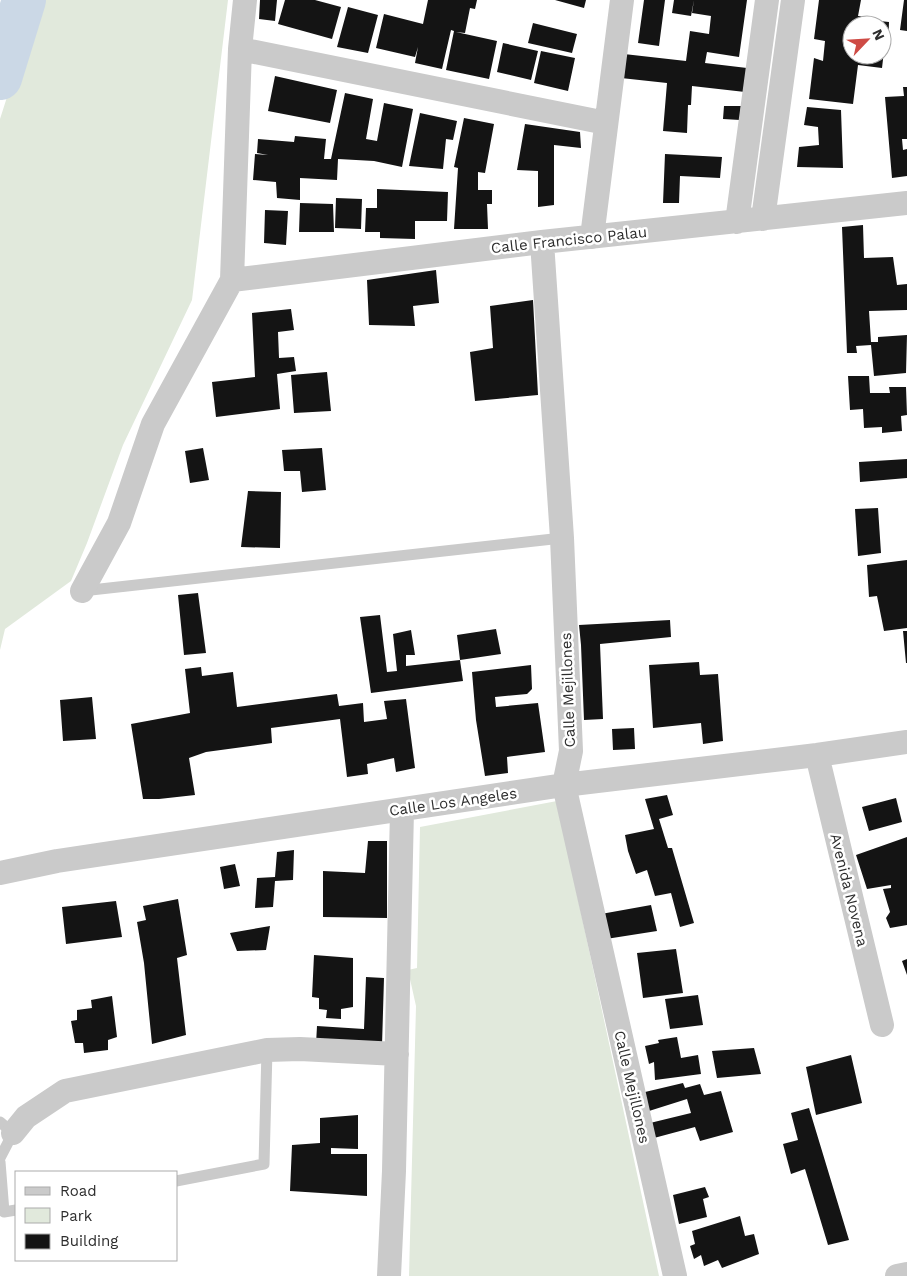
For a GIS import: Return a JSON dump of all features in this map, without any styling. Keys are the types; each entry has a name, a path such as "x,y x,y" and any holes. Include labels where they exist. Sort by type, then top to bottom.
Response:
{"street":[{"path":"82,591 119,523 153,424 232,280 240,49 245,0"},
{"path":"592,237 622,0"},
{"path":"737,222 767,0"},
{"path":"764,219 793,0"},
{"path":"240,49 606,123"},
{"name":"Calle Francisco Palau","path":"232,280 542,242 907,203"},
{"name":"Calle Mejillones","path":"542,242 562,538 571,751 564,786 675,1276"},
{"name":"Calle Los Angeles","path":"0,873 56,861 564,786 907,742"},
{"name":"Avenida Novena","path":"817,755 882,1025"},
{"path":"389,1276 394,1171 402,810"},
{"path":"6,1128 66,1091 268,1050 300,1049 397,1054"},
{"path":"897,1276 907,1274"}],"lane":[{"path":"82,591 562,538"},
{"path":"178,1180 264,1164 268,1050"},
{"path":"0,1158 6,1128"},
{"path":"0,1162 4,1212 15,1210"}],"green space":[{"path":"38,0 228,0 192,300 123,445 71,581 5,629 0,650 0,119"},
{"path":"557,801 659,1276 409,1276 416,1006 408,970 417,968 420,827"}],"building":[{"path":"260,0 277,0 275,21 259,19"},
{"path":"285,0 315,0 341,7 332,39 278,24"},
{"path":"428,0 477,0 475,9 470,8 465,33 456,32 497,41 489,79 446,70 454,31 451,30 442,69 415,63 418,47 415,57 376,48 384,14 423,24"},
{"path":"555,0 586,0 584,8"},
{"path":"644,0 665,0 659,46 638,43"},
{"path":"674,0 694,0 691,16 672,13"},
{"path":"694,0 747,0 739,57 707,52 705,63 747,68 745,92 692,86 691,105 688,105 687,133 663,131 667,83 621,78 624,54 686,61 690,31 709,34 711,16 692,13"},
{"path":"819,0 861,0 858,15 842,15 842,65 858,65 853,104 809,99 814,58 823,61 825,41 814,39"},
{"path":"904,0 907,0 907,31 900,30"},
{"path":"348,7 378,15 368,53 337,47"},
{"path":"533,23 577,34 572,53 528,43"},
{"path":"503,43 538,51 531,80 497,72"},
{"path":"541,51 575,58 568,91 534,83"},
{"path":"858,65 882,65 882,68"},
{"path":"275,76 337,90 330,123 268,111"},
{"path":"903,87 907,87 907,139 902,139 903,150 907,149 907,176 892,178 885,97 904,96"},
{"path":"345,93 373,99 366,139 377,141 384,103 413,109 402,167 374,161 338,159 337,180 300,178 300,200 277,198 276,182 253,180 255,154 268,155 257,153 258,139 294,142 295,136 326,139 324,159 331,159"},
{"path":"724,106 741,106 740,120 723,119"},
{"path":"807,107 841,110 843,168 797,167 799,147 819,145 818,127 804,125"},
{"path":"420,113 457,121 453,140 446,139 443,169 409,166"},
{"path":"464,118 494,124 485,173 478,172 478,190 492,190 492,204 487,204 488,229 454,229 458,168 454,167"},
{"path":"525,124 580,132 581,148 554,145 554,205 538,207 538,171 517,170"},
{"path":"665,154 722,157 720,178 680,176 679,203 663,203"},
{"path":"377,189 448,192 447,221 415,221 415,239 380,238 380,232 365,232 366,208 377,208"},
{"path":"336,198 362,199 361,229 335,228"},
{"path":"300,203 333,204 334,232 299,232"},
{"path":"265,210 288,211 286,245 264,243"},
{"path":"863,225 864,258 893,257 897,285 907,284 907,310 869,311 871,342 878,342 878,337 907,335 906,373 874,376 871,345 856,346 857,353 847,353 842,227"},
{"path":"436,270 439,303 413,306 415,326 369,325 367,280"},
{"path":"533,300 538,395 475,401 470,352 493,348 490,306"},
{"path":"291,309 294,330 278,332 279,358 294,357 296,371 277,374 280,409 216,417 212,382 255,377 252,313"},
{"path":"327,372 331,411 294,413 291,375"},
{"path":"848,376 869,376 870,393 890,393 889,387 906,387 907,415 901,416 902,431 882,433 882,427 864,428 863,409 850,410"},
{"path":"203,448 209,480 190,483 185,451"},
{"path":"322,448 326,490 302,492 300,471 284,471 282,450"},
{"path":"907,459 907,478 860,482 859,462"},
{"path":"248,491 281,492 280,548 241,547"},
{"path":"878,508 881,553 858,556 855,509"},
{"path":"907,560 907,628 884,631 877,596 869,597 867,565"},
{"path":"198,593 206,653 184,655 178,595"},
{"path":"380,615 387,672 397,671 393,634 411,630 415,655 406,655 406,666 460,660 463,681 371,693 360,617"},
{"path":"670,620 671,637 600,644 603,719 584,720 579,625"},
{"path":"496,629 501,654 460,660 457,635"},
{"path":"903,631 907,631 907,663 906,663"},
{"path":"699,662 700,675 718,674 723,741 703,744 701,723 653,728 649,665"},
{"path":"531,665 532,689 527,694 495,697 496,707 538,703 545,752 507,757 508,773 485,776 476,720 472,672"},
{"path":"201,667 202,676 233,672 237,707 337,694 339,706 363,703 364,722 387,719 384,701 406,699 415,768 396,772 394,758 367,764 368,774 347,777 340,719 271,728 272,743 206,752 189,758 195,795 143,799 131,724 190,713 185,669"},
{"path":"92,697 96,739 63,741 60,700"},
{"path":"634,728 635,749 613,750 612,729"},
{"path":"667,795 673,815 659,819 668,848 672,848 694,923 680,927 671,893 655,896 647,870 636,874 625,835 654,829 645,799"},
{"path":"896,798 902,822 869,831 862,807"},
{"path":"907,837 907,925 890,928 886,918 890,912 883,889 891,888 891,885 867,889 856,855"},
{"path":"368,841 387,841 387,918 323,917 323,871 365,873"},
{"path":"294,850 293,880 275,881 273,907 255,908 257,878 275,877 277,852"},
{"path":"235,864 240,886 224,889 220,867"},
{"path":"178,899 187,955 177,958 186,1035 152,1044 144,963 137,922 146,920 143,906"},
{"path":"116,901 122,937 66,944 62,907"},
{"path":"651,905 657,931 606,939 601,914"},
{"path":"270,926 266,950 237,951 230,933"},
{"path":"676,949 683,993 643,998 637,953"},
{"path":"314,955 353,958 353,1007 341,1009 341,1019 326,1018 327,1010 319,1009 319,998 312,997"},
{"path":"907,959 907,975 902,961"},
{"path":"366,977 384,978 382,1046 316,1044 317,1026 364,1029"},
{"path":"698,995 703,1025 670,1029 665,999"},
{"path":"112,996 117,1037 108,1040 108,1050 84,1053 83,1043 75,1043 71,1021 77,1020 77,1010 92,1008 91,1000"},
{"path":"677,1037 681,1058 698,1055 701,1074 655,1080 654,1062 649,1064 645,1046 659,1043 658,1040"},
{"path":"754,1048 761,1074 717,1078 712,1051"},
{"path":"851,1055 862,1103 816,1115 806,1067"},
{"path":"683,1083 685,1088 700,1084 704,1095 721,1091 733,1132 700,1141 695,1127 654,1138 650,1123 691,1113 687,1099 649,1111 645,1092"},
{"path":"809,1108 849,1240 828,1245 805,1169 791,1174 783,1144 798,1140 791,1113"},
{"path":"358,1115 358,1149 331,1148 331,1154 367,1154 367,1196 290,1191 292,1145 320,1143 320,1118"},
{"path":"705,1187 709,1197 703,1199 707,1217 679,1224 673,1195"},
{"path":"740,1216 745,1236 754,1234 759,1254 722,1268 718,1260 704,1266 701,1255 694,1259 690,1246 695,1244 692,1231"}],"waterway":[{"path":"0,78 24,0"}]}
